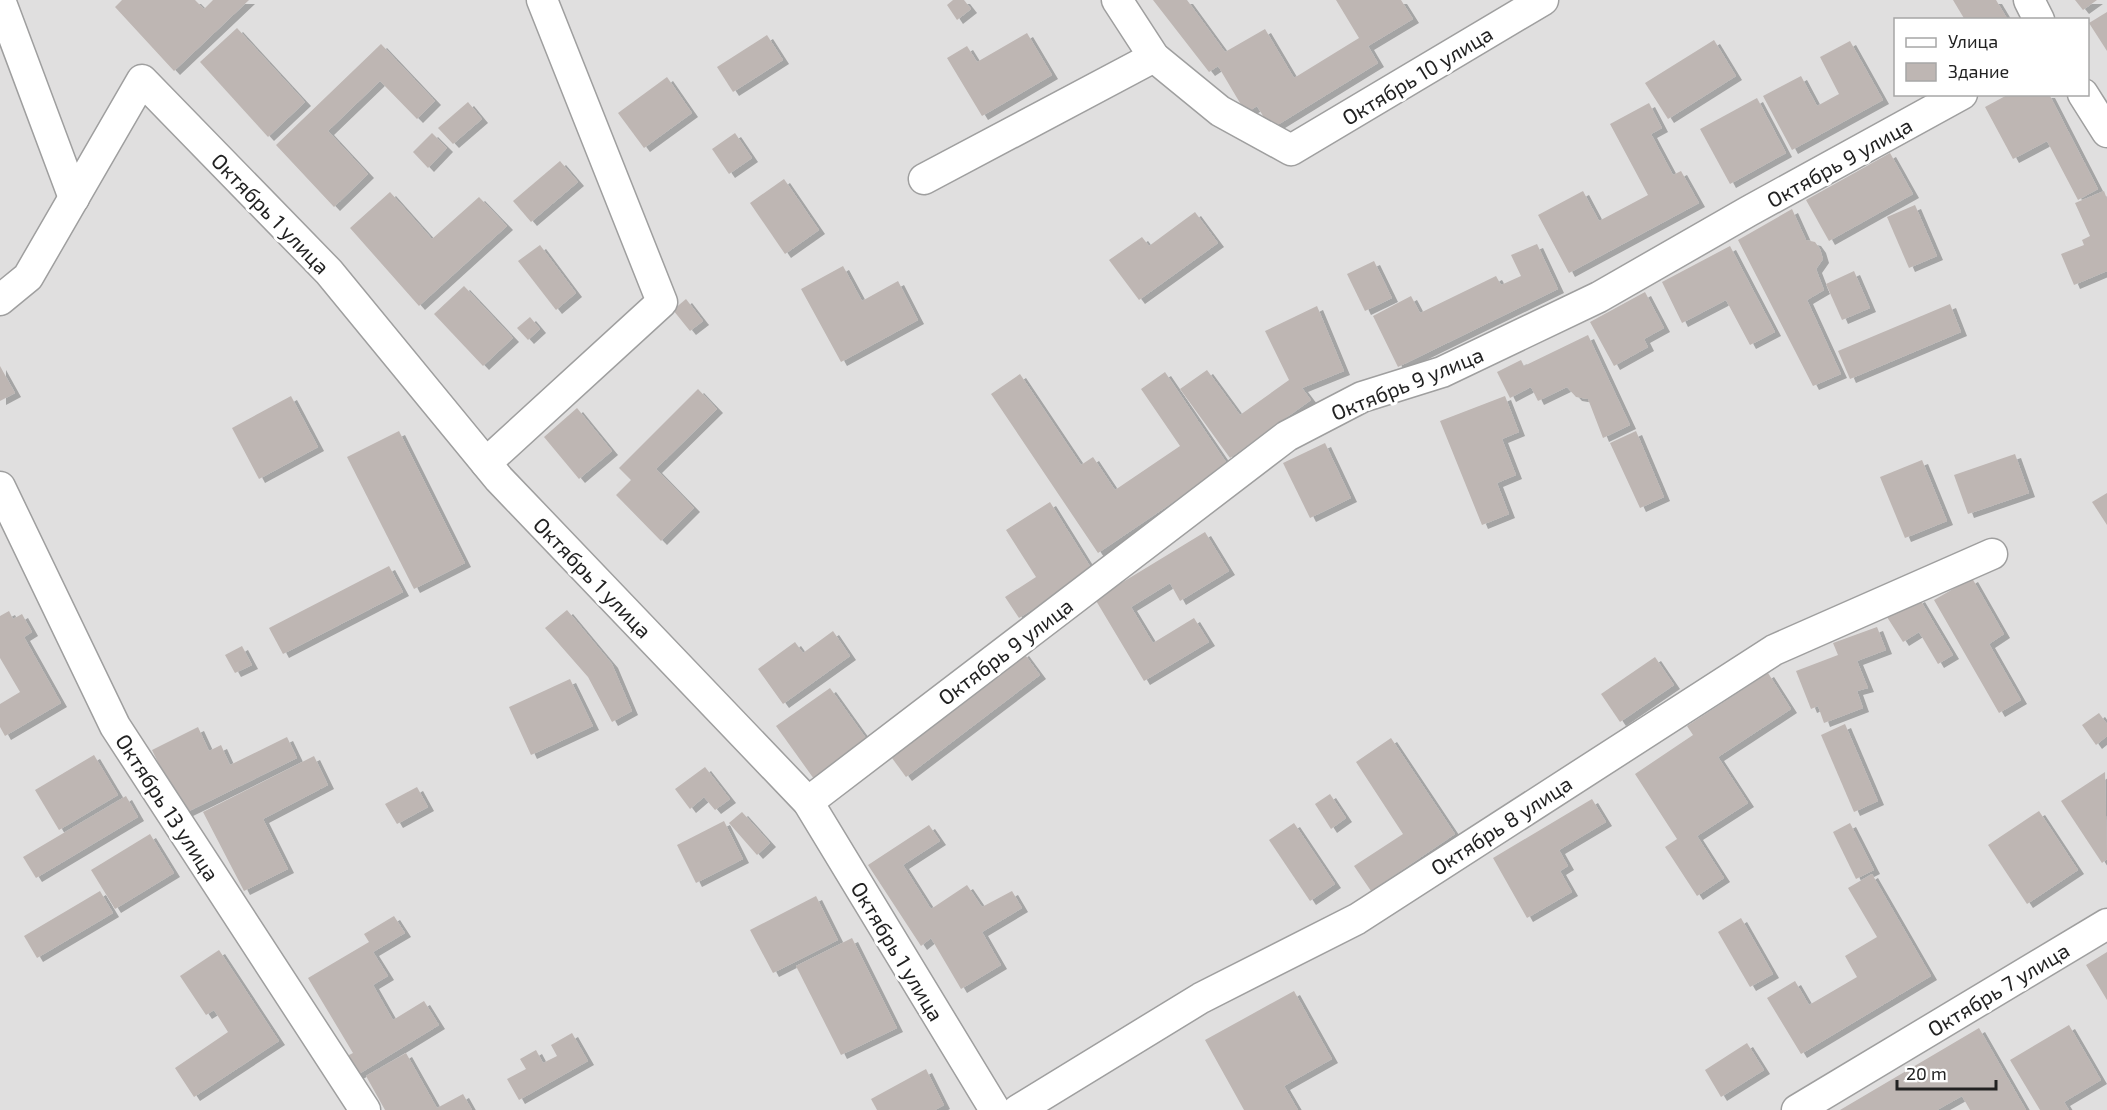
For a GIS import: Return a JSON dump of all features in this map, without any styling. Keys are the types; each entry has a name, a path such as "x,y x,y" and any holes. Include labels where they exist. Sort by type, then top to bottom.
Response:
{"street":[{"path":"0,0 74,198 28,277 0,300"},
{"path":"486,463 662,302 542,0"},
{"path":"924,179 1154,57 1117,0"},
{"name":"Октябрь 10 улица","path":"1154,57 1220,111 1290,150 1543,0"},
{"path":"2029,0 2038,18"},
{"name":"Октябрь 1 улица","path":"74,198 142,80 329,272 486,463 808,802 994,1110"},
{"name":"Октябрь 9 улица","path":"808,802 1287,436 1362,397 1442,372 1599,297 1749,211 1958,96"},
{"path":"2084,96 2107,132"},
{"name":"Октябрь 13 улица","path":"0,487 115,726 365,1110"},
{"name":"Октябрь 8 улица","path":"1018,1110 1201,998 1358,919 1774,650 1992,554"},
{"name":"Октябрь 7 улица","path":"1797,1110 2107,924"}],"shaded area":[{"path":"0,0 2107,0 2107,1110 0,1110"}],"building":[{"path":"122,0 195,0 204,9 213,0 249,0 174,71 115,7"},
{"path":"953,0 964,0 971,9 957,20 947,5"},
{"path":"1153,0 1187,0 1225,52 1265,29 1294,78 1359,38 1336,0 1401,0 1413,19 1368,46 1378,63 1271,129 1257,106 1246,113 1218,66 1209,72"},
{"path":"1953,0 1996,0 2007,18 1964,18"},
{"path":"2075,0 2097,0 2083,10"},
{"path":"2107,12 2107,51 2089,23"},
{"path":"237,28 305,102 268,137 200,62"},
{"path":"1027,33 1052,75 982,116 947,58 967,46 977,62"},
{"path":"767,35 783,60 733,92 717,67"},
{"path":"1714,40 1736,76 1668,119 1645,83"},
{"path":"1850,41 1883,100 1792,150 1763,96 1801,76 1817,106 1839,94 1820,57"},
{"path":"381,44 435,101 417,119 380,81 328,131 368,174 334,207 276,145"},
{"path":"667,77 692,113 644,148 618,113"},
{"path":"2005,96 2050,96 2098,189 2078,200 2047,141 2013,159 1985,107"},
{"path":"1757,98 1786,153 1730,184 1700,129"},
{"path":"468,102 482,119 453,144 438,128"},
{"path":"1649,103 1662,128 1651,134 1673,175 1681,171 1699,203 1569,273 1538,215 1583,191 1599,221 1648,195 1610,124"},
{"path":"432,133 447,148 428,168 413,152"},
{"path":"735,133 752,158 729,174 712,149"},
{"path":"1890,153 1913,194 1829,241 1806,200"},
{"path":"560,161 578,182 531,222 513,201"},
{"path":"784,179 819,230 785,254 750,203"},
{"path":"2104,191 2107,199 2107,271 2074,285 2061,254 2084,245 2082,240 2090,236 2075,203"},
{"path":"390,192 432,239 479,197 507,226 419,306 350,228"},
{"path":"1915,205 1937,256 1909,268 1887,217"},
{"path":"1792,209 1806,240 1815,242 1823,259 1816,269 1824,290 1807,300 1841,374 1813,386 1738,240"},
{"path":"1195,212 1218,243 1139,300 1109,260 1142,237 1149,246"},
{"path":"1537,244 1558,289 1398,367 1373,316 1411,296 1420,313 1496,276 1501,285 1521,276 1511,255"},
{"path":"540,245 576,293 556,310 518,261"},
{"path":"1730,246 1775,332 1750,345 1726,300 1682,323 1662,282"},
{"path":"1374,261 1392,298 1365,311 1347,274"},
{"path":"843,266 862,301 898,281 918,320 841,362 801,289"},
{"path":"1854,271 1870,308 1842,320 1826,284"},
{"path":"464,286 513,338 483,366 434,314"},
{"path":"1645,292 1664,328 1644,339 1648,347 1614,366 1590,322"},
{"path":"686,299 703,321 690,331 673,310"},
{"path":"1950,304 1961,332 1850,379 1838,351"},
{"path":"1317,306 1344,371 1302,388 1311,400 1230,458 1180,389 1207,370 1240,415 1289,380 1265,331"},
{"path":"530,317 540,329 528,340 517,328"},
{"path":"1588,335 1630,425 1603,438 1588,399 1576,397 1567,387 1538,401 1531,387 1510,398 1497,372 1521,360 1524,366"},
{"path":"0,366 15,393 0,401"},
{"path":"1165,372 1228,465 1098,553 991,394 1020,374 1081,465 1093,457 1115,490 1180,446 1141,389"},
{"path":"698,389 717,409 656,469 694,508 661,541 616,495 631,480 619,468"},
{"path":"291,396 318,447 259,479 232,428"},
{"path":"1505,396 1519,432 1502,439 1516,475 1497,483 1509,514 1482,525 1440,421"},
{"path":"577,408 612,451 579,479 544,437"},
{"path":"399,431 465,563 414,589 347,457"},
{"path":"1636,431 1664,497 1640,508 1610,443"},
{"path":"1325,443 1351,498 1310,518 1283,463"},
{"path":"2015,454 2029,493 1968,514 1954,475"},
{"path":"1922,460 1947,521 1905,538 1880,477"},
{"path":"2107,493 2107,525 2092,502"},
{"path":"1050,502 1093,571 1019,618 1005,597 1036,577 1006,530"},
{"path":"1205,532 1229,571 1180,601 1170,583 1131,607 1153,643 1194,618 1209,642 1144,681 1095,599"},
{"path":"389,566 403,592 283,654 269,628"},
{"path":"1972,578 2004,634 1989,644 2021,700 1999,713 1934,600"},
{"path":"1919,598 1953,655 1938,664 1919,632 1903,642 1887,617"},
{"path":"567,610 612,664 632,711 612,722 588,677 545,628"},
{"path":"9,611 13,619 22,614 32,632 24,637 61,703 5,736 0,727 0,704 20,692 0,658 0,616"},
{"path":"1877,627 1886,650 1857,661 1868,688 1857,691 1863,708 1824,723 1818,706 1811,709 1796,671 1838,655 1833,643"},
{"path":"833,631 850,656 783,704 758,669 795,642 803,653"},
{"path":"242,646 252,665 235,673 225,655"},
{"path":"1023,652 1040,675 906,777 889,754"},
{"path":"1655,657 1674,685 1620,722 1601,694"},
{"path":"1768,673 1791,709 1718,757 1748,803 1697,836 1724,878 1697,896 1665,847 1677,839 1635,774 1693,735 1687,726"},
{"path":"570,679 593,726 531,755 509,707"},
{"path":"830,688 868,741 814,779 776,726"},
{"path":"2099,713 2107,724 2107,736 2096,745 2082,725"},
{"path":"1845,724 1878,801 1854,812 1821,735"},
{"path":"198,727 209,751 221,745 230,765 287,737 297,758 183,814 152,750"},
{"path":"1391,738 1455,834 1371,891 1354,866 1403,834 1356,762"},
{"path":"94,755 118,795 59,830 35,790"},
{"path":"314,756 328,785 263,819 288,869 244,891 203,812"},
{"path":"705,767 730,799 715,810 704,797 690,809 675,789"},
{"path":"2105,772 2107,859 2102,863 2061,801"},
{"path":"417,787 428,807 397,824 385,804"},
{"path":"1330,794 1346,818 1331,829 1315,804"},
{"path":"126,796 138,817 36,878 23,857"},
{"path":"1592,799 1606,822 1559,850 1568,866 1560,871 1572,892 1527,918 1493,858"},
{"path":"2039,811 2078,870 2027,904 1988,845"},
{"path":"742,812 770,843 757,855 729,823"},
{"path":"724,821 743,859 696,883 677,845"},
{"path":"1294,823 1335,884 1310,901 1269,840"},
{"path":"1850,823 1874,870 1856,879 1833,832"},
{"path":"929,825 940,841 903,865 931,909 967,885 982,907 1012,891 1022,908 982,932 1001,965 961,989 931,938 921,946 868,865"},
{"path":"150,834 174,873 115,909 91,870"},
{"path":"1872,874 1931,976 1801,1054 1767,998 1795,981 1809,1005 1857,977 1845,956 1877,937 1848,888"},
{"path":"100,891 113,913 37,958 24,936"},
{"path":"816,896 838,940 773,973 750,930"},
{"path":"394,916 405,933 373,952 388,976 373,985 393,1020 424,1001 439,1025 354,1077 343,1058 353,1053 308,978 369,942 364,934"},
{"path":"1741,918 1773,974 1750,987 1718,932"},
{"path":"852,938 897,1028 841,1055 796,966"},
{"path":"219,950 279,1041 194,1097 175,1068 228,1032 214,1010 206,1015 180,976"},
{"path":"2107,952 2107,1000 2086,965"},
{"path":"1294,991 1332,1059 1284,1086 1298,1110 1244,1110 1205,1040"},
{"path":"2069,1025 2101,1080 2064,1102 2069,1110 2040,1110 2010,1060"},
{"path":"1979,1028 2026,1110 1970,1110 1962,1096 1937,1110 1840,1110"},
{"path":"572,1033 588,1061 519,1100 507,1079 526,1069 520,1059 536,1050 543,1063 557,1056 551,1045"},
{"path":"1747,1043 1764,1070 1721,1097 1705,1070"},
{"path":"406,1053 437,1108 463,1094 472,1110 385,1110 366,1076"},
{"path":"926,1069 944,1105 935,1110 877,1110 871,1099"}]}
